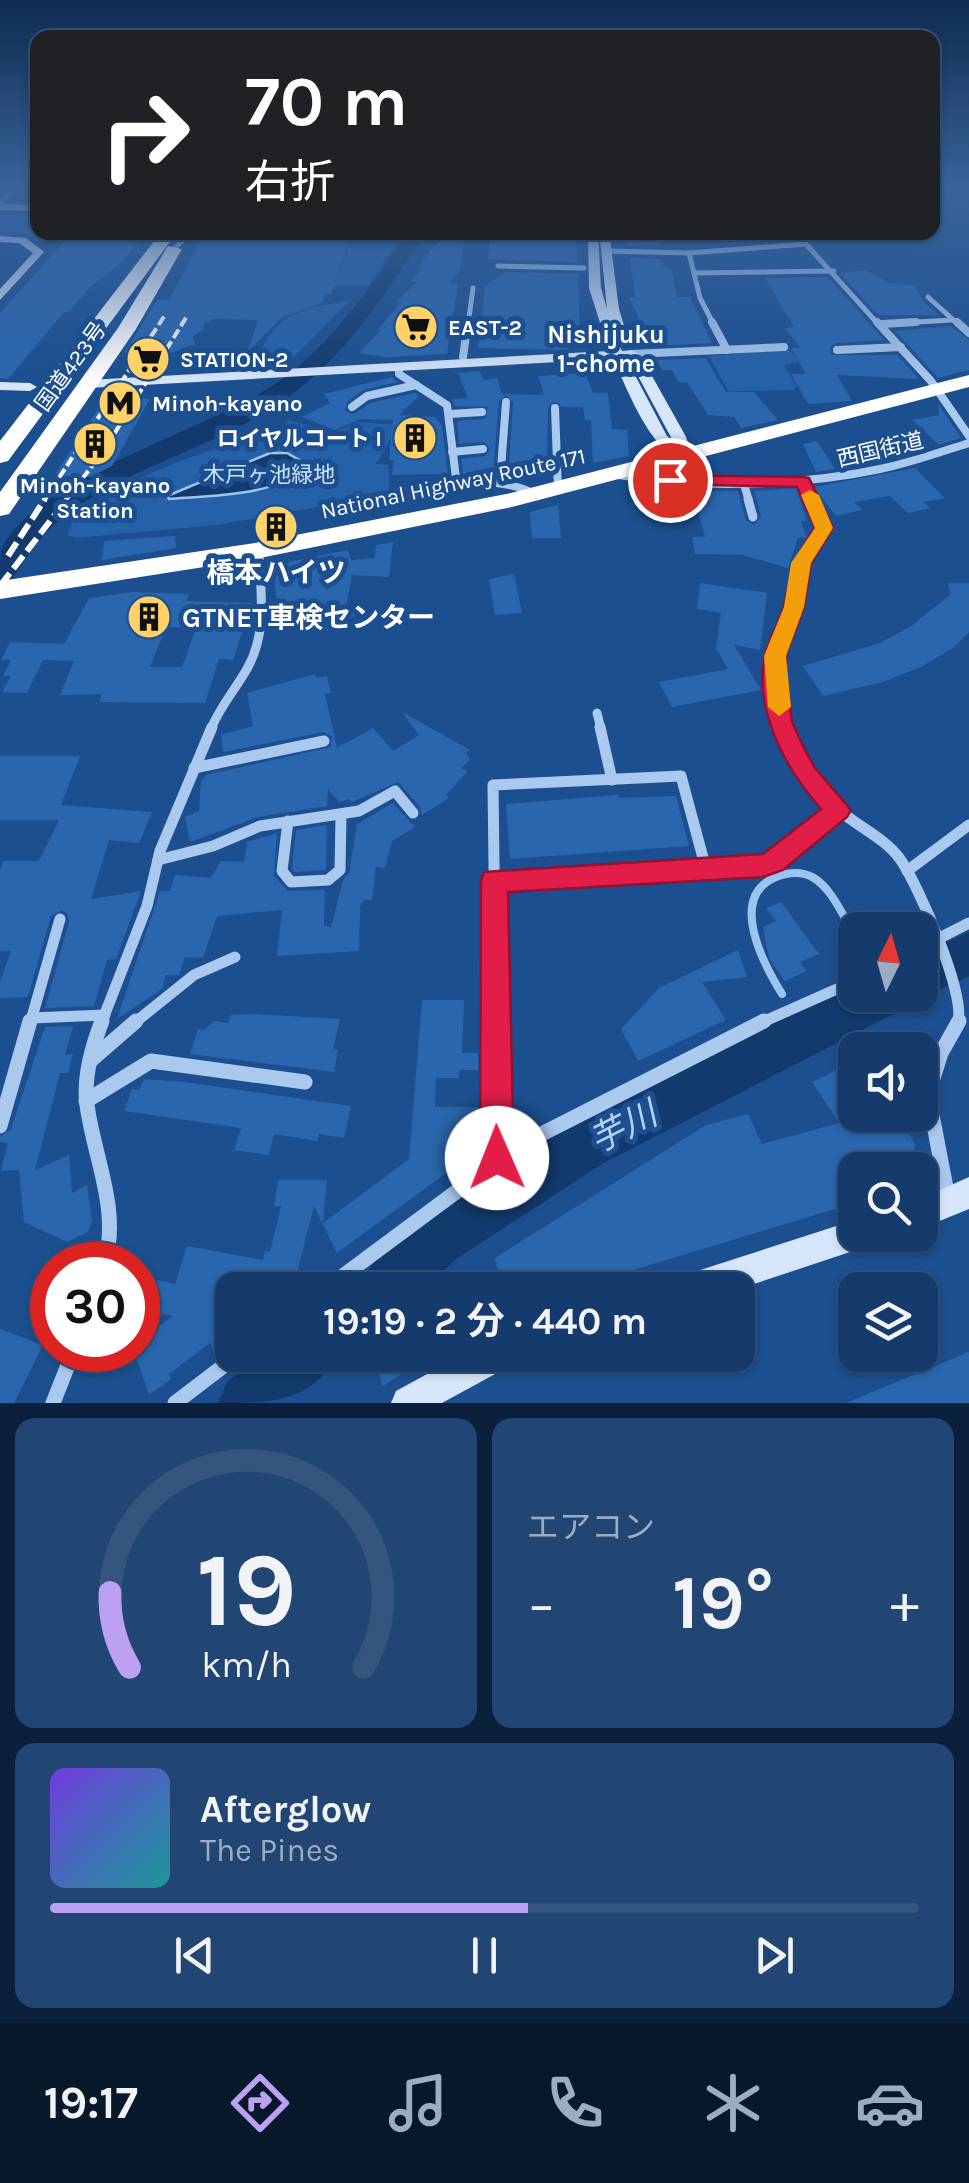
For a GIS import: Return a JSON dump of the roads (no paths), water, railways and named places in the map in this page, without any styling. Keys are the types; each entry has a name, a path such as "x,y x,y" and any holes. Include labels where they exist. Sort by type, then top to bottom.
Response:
{"highway":[{"path":"0,456 145,263 159,252"},
{"path":"0,478 168,252"},
{"name":"国道423号","path":"0,509 148,297 171,252"},
{"name":"国道423号","path":"0,427 30,387 145,263"},
{"name":"National Highway Route 171","path":"0,590 255,551 548,492 969,381"}],"street":[{"path":"0,296 5,284 38,252"},
{"path":"594,252 598,302 661,439 686,458"},
{"path":"606,252 614,313 625,354"},
{"path":"667,252 696,252"},
{"path":"815,252 938,390 968,442"},
{"path":"689,253 700,298 727,350"},
{"path":"498,266 584,268"},
{"path":"694,273 834,271"},
{"path":"463,357 473,288"},
{"path":"928,297 969,333"},
{"path":"882,324 952,320"},
{"path":"837,350 901,347"},
{"path":"88,384 784,348"},
{"path":"399,367 399,374 447,405 458,486"},
{"path":"337,404 356,408 367,396 416,385"},
{"path":"0,386 30,387"},
{"path":"500,482 506,402"},
{"path":"388,497 500,482 548,492 555,478 556,408"},
{"path":"448,414 482,412"},
{"name":"西国街道","path":"619,476 803,482 882,470 968,442"},
{"path":"452,452 483,449"},
{"path":"670,480 678,515"},
{"path":"742,481 753,517"},
{"path":"803,482 824,528 801,563 794,607 776,652 774,670 780,722 806,776 838,810 884,842 907,871 960,977 962,1015 941,1053 928,1094 946,1203"},
{"path":"109,1242 108,1199 86,1102 90,1061 147,906 158,860 194,768 220,707 250,664 263,615 259,556 255,551"},
{"path":"598,713 612,780"},
{"path":"194,768 324,741"},
{"path":"497,1158 492,785 681,776 706,869"},
{"path":"158,860 213,846 260,826 359,812 394,791 412,813"},
{"path":"494,880 774,862 838,810"},
{"path":"288,821 282,871 291,882 328,880 340,870 341,817"},
{"path":"907,871 969,824"},
{"path":"0,1126 60,919"},
{"path":"938,945 969,923"},
{"path":"90,1061 206,964 235,957"},
{"path":"348,1272 497,1158 602,1101 838,988"},
{"path":"30,1018 104,1015"},
{"path":"86,1102 151,1061 306,1082"},
{"path":"743,1272 838,1241"},
{"path":"53,1403 65,1372"},
{"path":"174,1403 215,1372"},
{"path":"408,1403 465,1372"}],"waterway":[{"path":"2,571 39,524 71,499 98,482 245,413 296,380 336,343 403,252"},
{"path":"782,994 754,932 754,900 761,887 776,877 800,873 821,883 841,912"},
{"name":"芋川","path":"938,968 969,953"},
{"name":"芋川","path":"403,1272 437,1240 584,1146 849,1012"},
{"path":"798,1020 800,1024"},
{"path":"799,1021 807,1035"},
{"name":"芋川","path":"248,1403 286,1372"}],"railway":[{"path":"44,501 165,315"},
{"path":"65,501 103,452 187,316"},
{"path":"8,556 45,499"},
{"path":"0,586 67,499"}],"place":[{"name":"EAST-2","path":"416,327"},
{"name":"STATION-2","path":"148,359"},
{"name":"Minoh-kayano","path":"120,403"},
{"name":"ロイヤルコート I","path":"415,438"},
{"name":"Minoh-kayano Station","path":"95,444"},
{"name":"橋本ハイツ","path":"276,527"},
{"name":"GTNET車検センター","path":"149,617"}],"district":[{"name":"Nishijuku 1-chome","path":"606,348"}],"park label":[{"name":"木戸ヶ池緑地","path":"269,474"}]}
